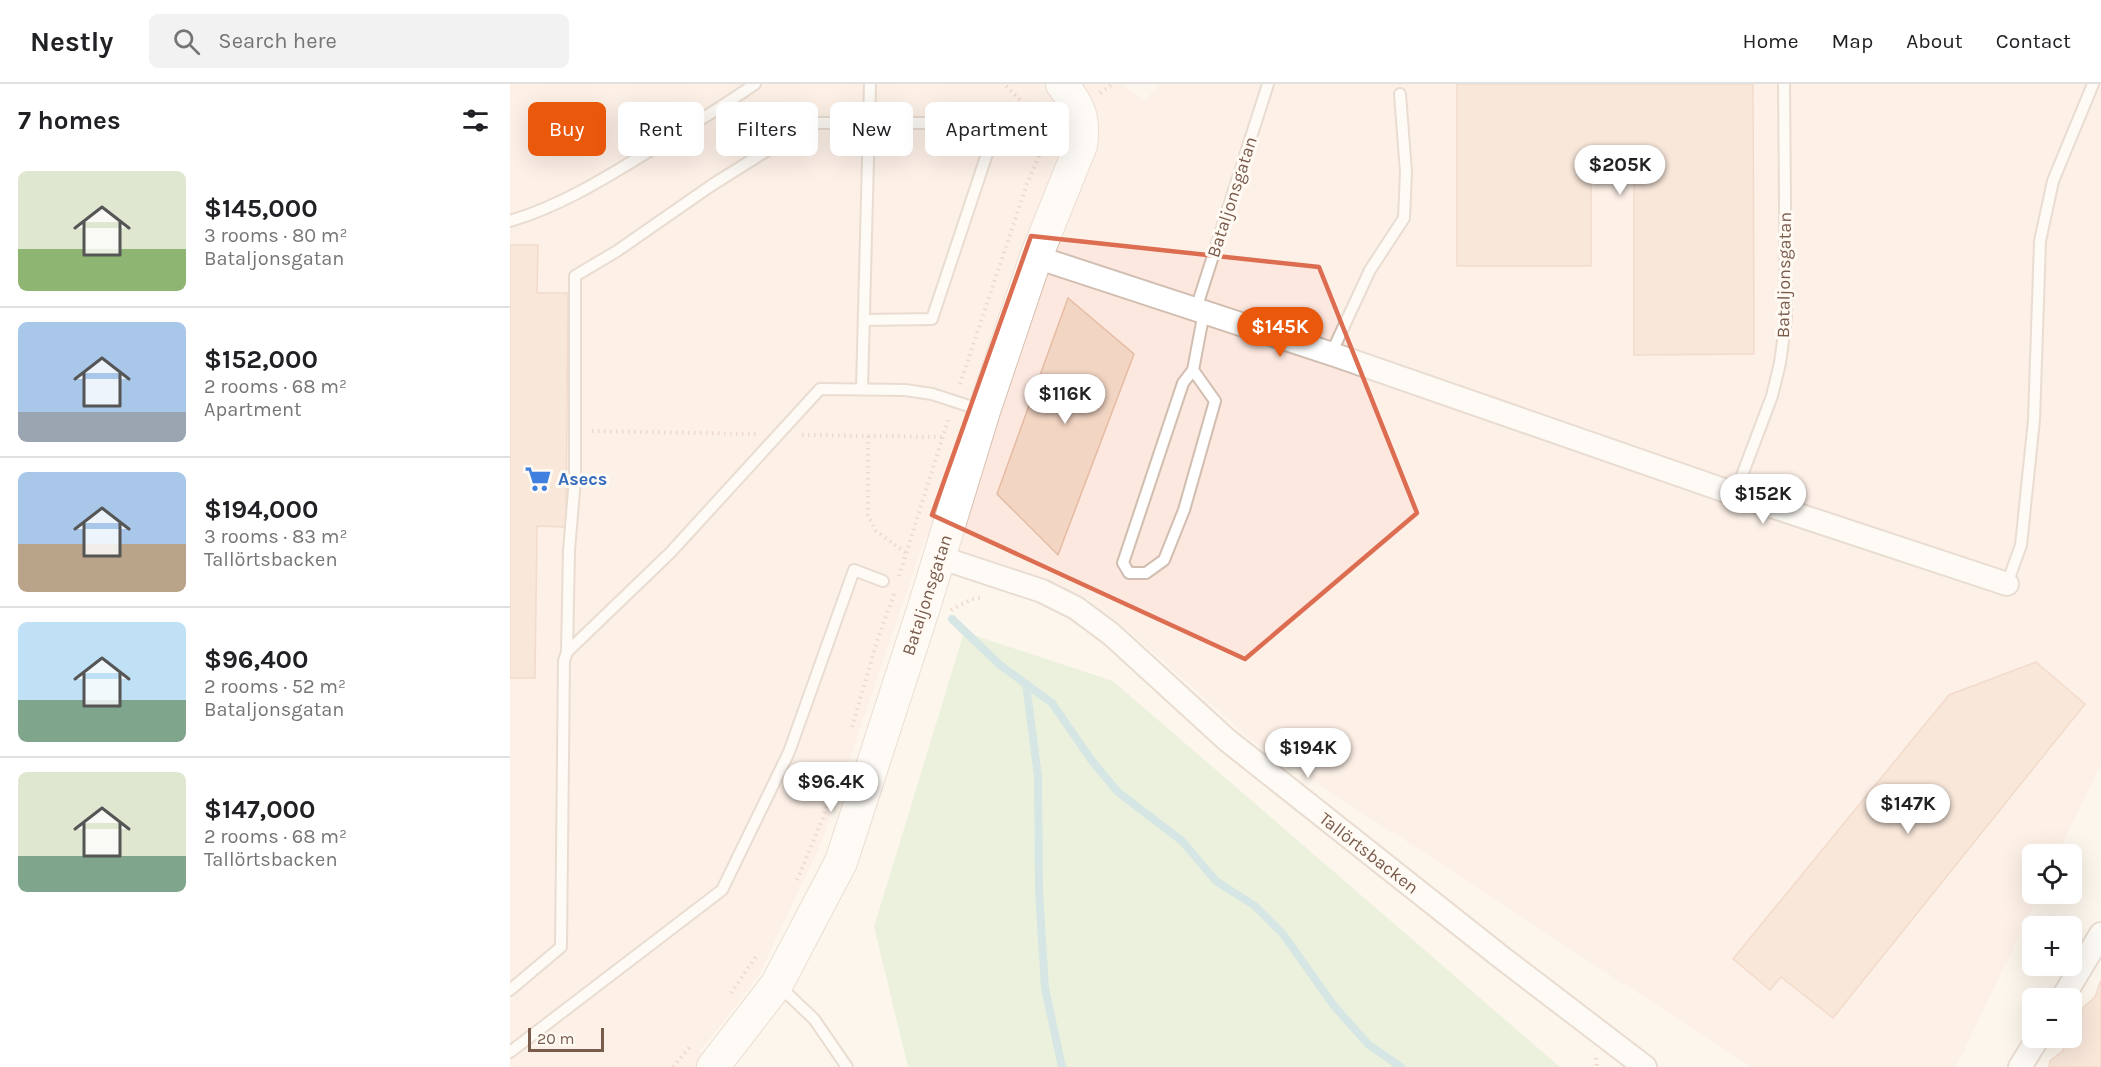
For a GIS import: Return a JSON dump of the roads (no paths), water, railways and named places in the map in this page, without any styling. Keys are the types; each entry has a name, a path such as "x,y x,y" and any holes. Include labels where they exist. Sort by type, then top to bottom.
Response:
{"street":[{"name":"Bataljonsgatan","path":"713,1067 777,984 841,862 984,411 1036,257 1078,154 1083,131 1082,117 1076,102 1062,84"},
{"path":"1036,257 1331,354 1735,494 2007,584"},
{"name":"Tallörtsbacken","path":"939,557 1042,591 1092,619 1227,740 1501,957 1645,1067"},
{"path":"2069,988 2101,934"},
{"path":"2020,1067 2032,1048"}],"lane":[{"path":"510,221 572,196 611,175 755,84"},
{"path":"870,84 870,102"},
{"name":"Bataljonsgatan","path":"1193,370 1215,401 1184,510 1164,560 1146,573 1129,573 1123,562 1183,383 1193,370 1200,311 1268,84"},
{"name":"Bataljonsgatan","path":"1735,494 1772,396 1780,363 1785,319 1784,84"},
{"path":"2007,584 2021,545 2034,420 2040,241 2053,181 2093,84"},
{"path":"1331,354 1370,270 1404,218 1406,172 1400,94"},
{"path":"510,990 561,947 564,661 567,652 569,550 575,479 575,276 617,251 712,185 811,123 830,123"},
{"path":"864,320 932,319 990,145 950,123 913,123"},
{"path":"862,388 868,156"},
{"path":"567,652 670,553 820,389 905,390 932,394 984,411"},
{"path":"510,1052 722,890 789,752 854,570 883,581"},
{"path":"777,984 814,1019 848,1067"}],"waterway":[{"path":"952,619 1000,665 1052,703 1092,761 1118,792 1182,841 1216,881 1255,906 1283,934 1334,1006 1369,1045 1401,1067"},
{"path":"1026,684 1038,776 1039,891 1045,988 1062,1067"}],"place":[{"name":"Asecs","path":"538,479"}]}
